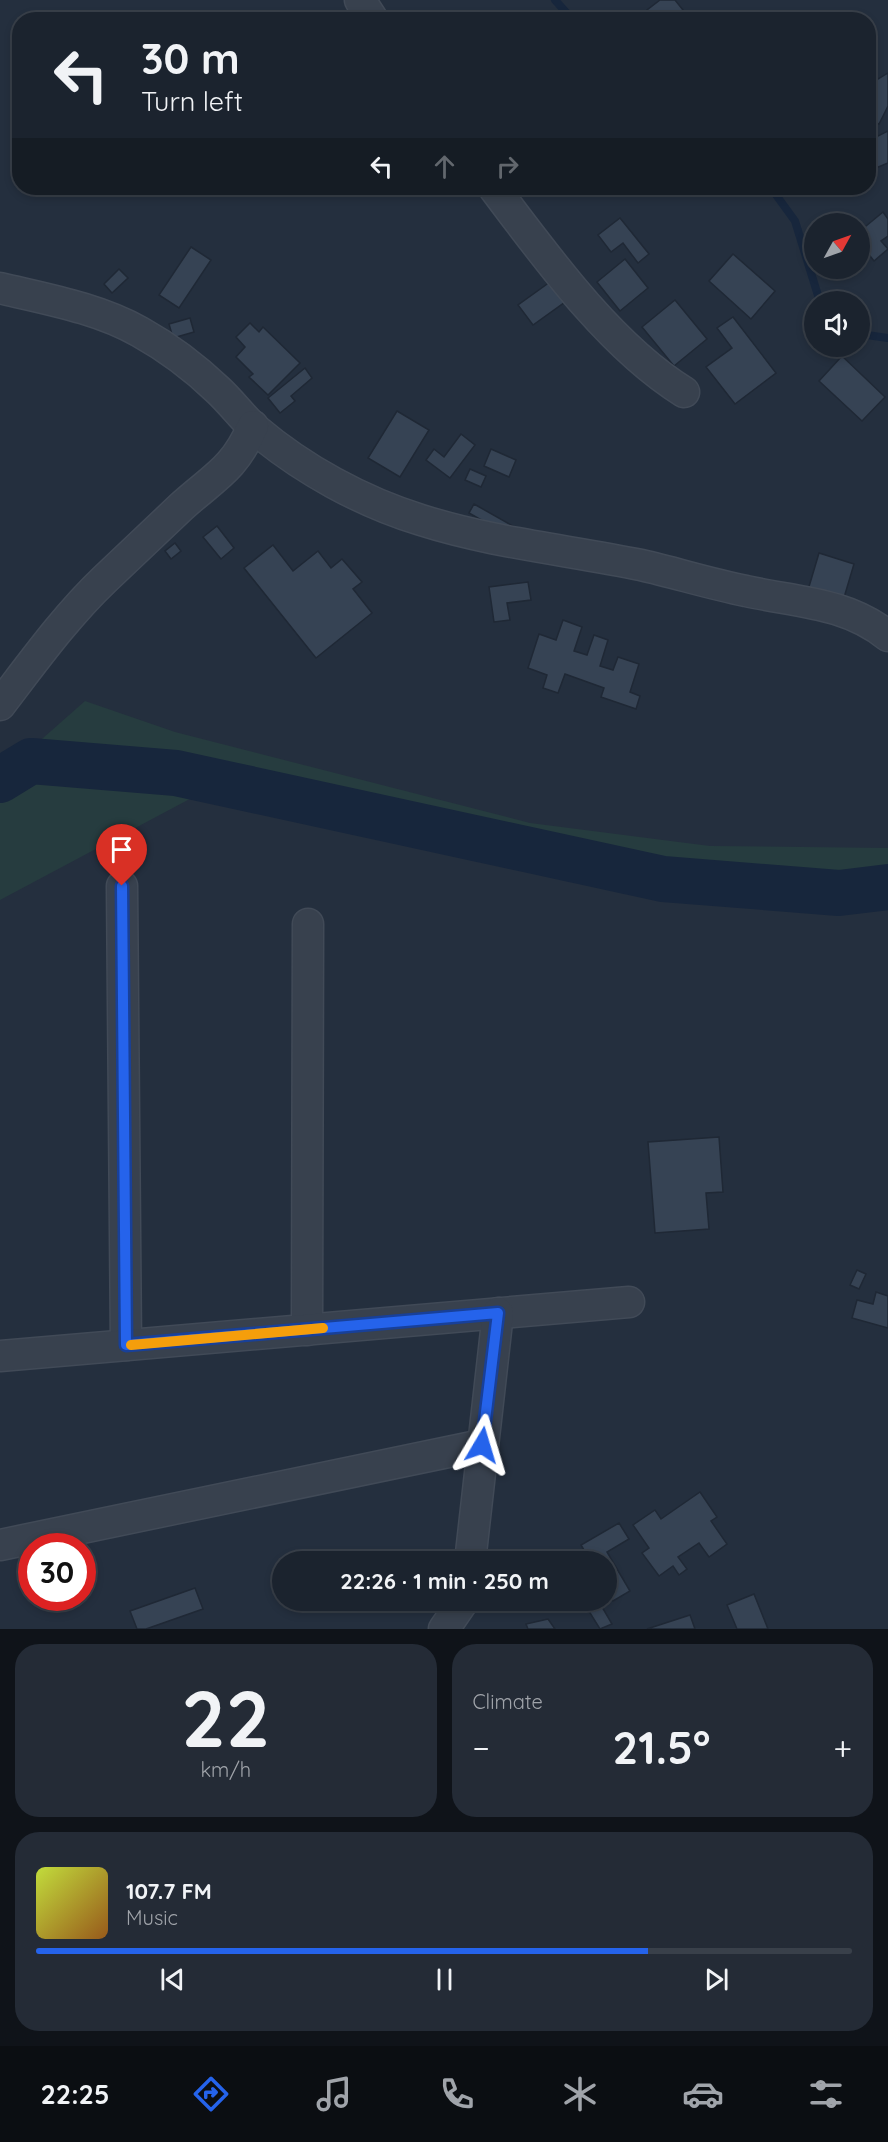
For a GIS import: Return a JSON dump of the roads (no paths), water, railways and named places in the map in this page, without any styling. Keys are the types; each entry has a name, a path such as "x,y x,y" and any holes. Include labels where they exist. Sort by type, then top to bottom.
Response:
{"street":[{"path":"500,195 586,303 635,356 661,378 684,392"},
{"path":"0,288 103,316 139,331 187,364 218,389 253,426 278,447 377,503 421,520 519,544 641,565 747,592 821,604 852,614 888,636"},
{"path":"0,705 59,630 104,579 227,469 243,448 253,426"},
{"path":"122,886 126,1345"},
{"path":"307,1330 308,924"},
{"path":"0,1356 629,1302"},
{"path":"471,1551 498,1313"},
{"path":"0,1545 482,1445"},
{"path":"444,1629 456,1611"}],"waterway":[{"path":"555,0 566,12"},
{"path":"776,195 795,221 817,291"},
{"path":"870,335 888,338"},
{"path":"0,780 31,761 176,773 663,879 839,893 888,887"}]}
